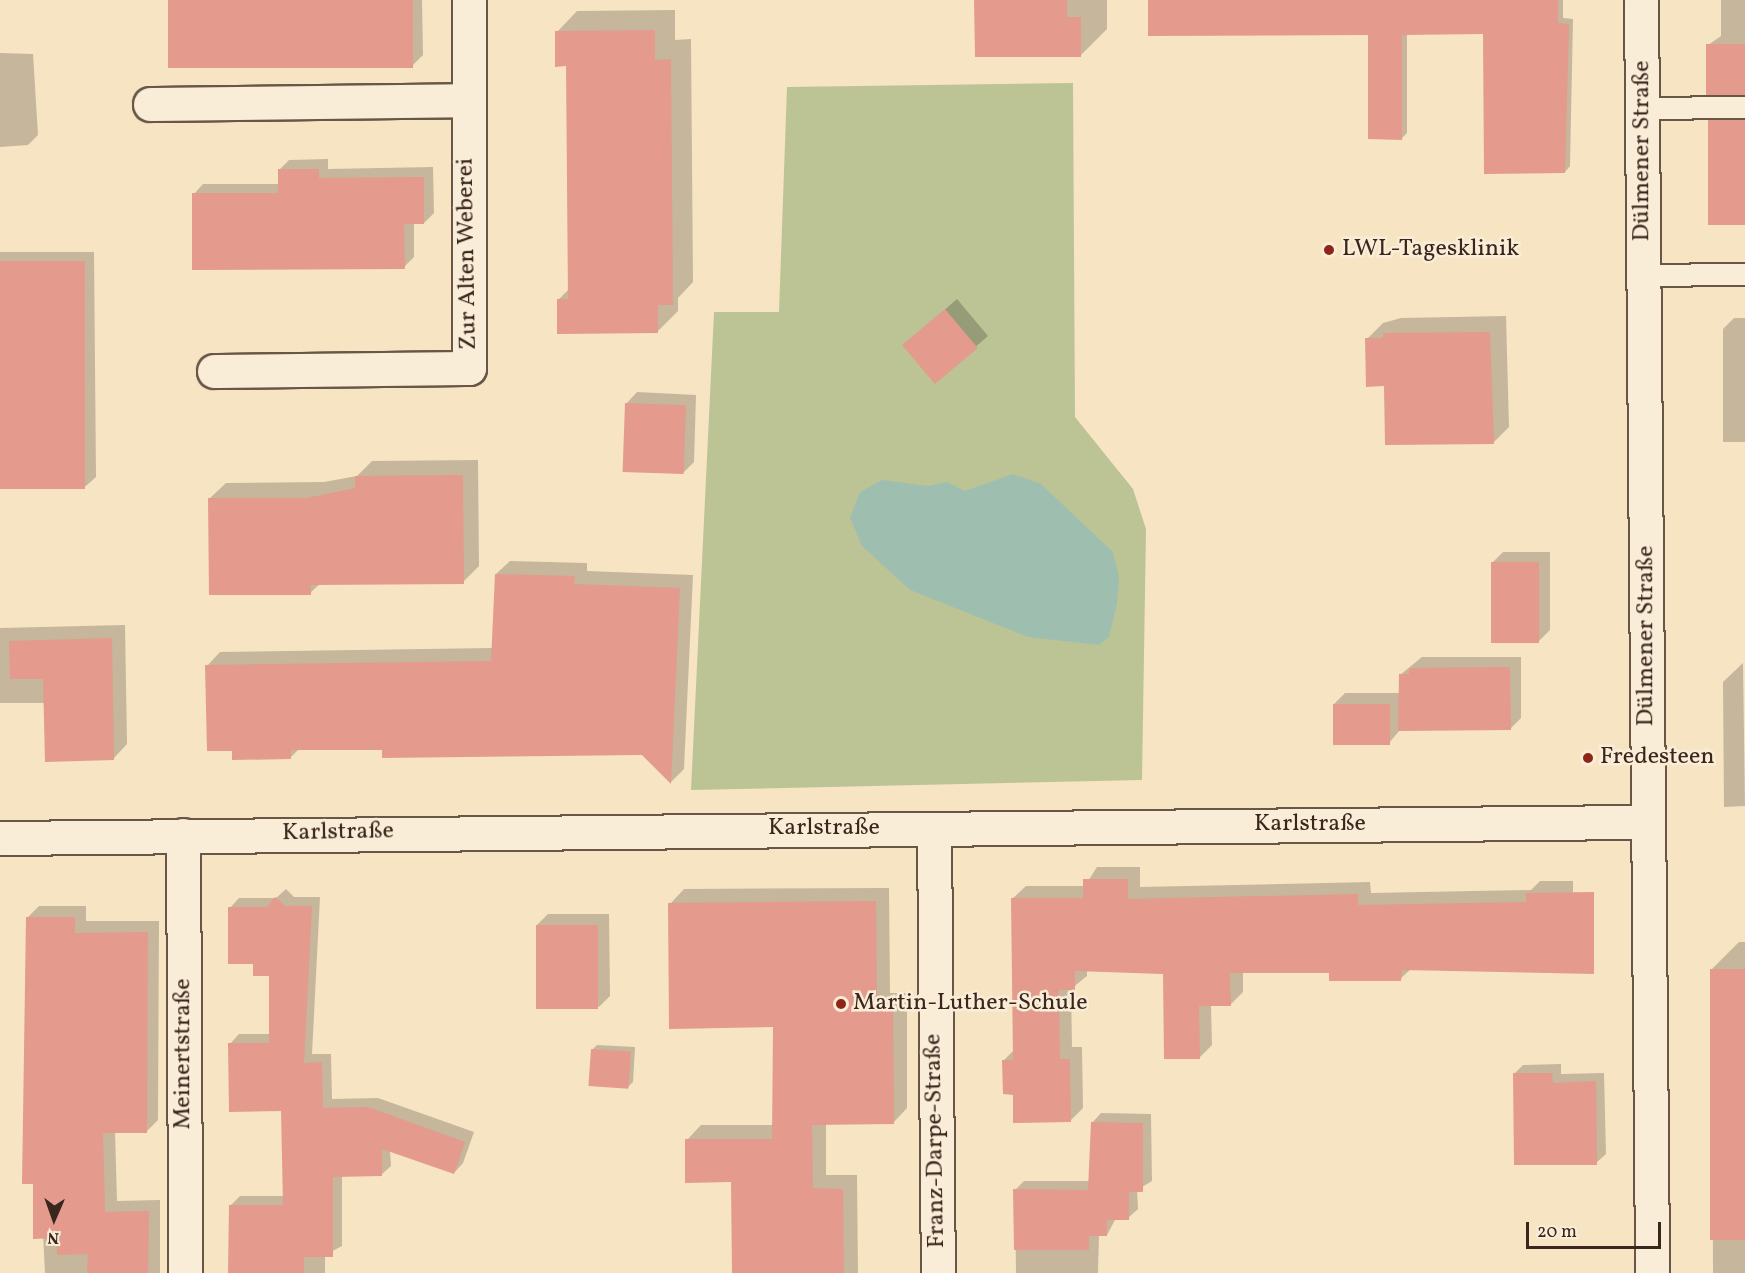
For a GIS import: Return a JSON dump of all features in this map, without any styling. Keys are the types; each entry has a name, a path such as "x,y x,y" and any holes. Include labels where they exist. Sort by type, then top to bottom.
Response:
{"street":[{"name":"Zur Alten Weberei","path":"214,371 469,368 466,100 469,0"},
{"name":"Dülmener Straße","path":"1641,0 1644,108 1643,275 1652,1273"},
{"path":"150,104 466,100"},
{"name":"Karlstraße","path":"0,838 1648,822"},
{"name":"Franz-Darpe-Straße","path":"934,829 938,1273"},
{"name":"Meinertstraße","path":"183,835 185,1273"}],"lane":[{"path":"1644,108 1745,107"},
{"path":"1643,275 1745,274"}],"green space":[{"path":"1073,83 1075,417 1133,489 1146,529 1142,780 691,790 714,312 779,312 787,87"}],"shaded area":[{"path":"1013,474 1041,484 1113,552 1119,577 1117,604 1109,637 1099,645 1028,637 910,590 862,546 850,518 860,492 882,480 928,486 947,482 965,491"}],"building":[{"path":"168,0 413,0 413,68 168,68"},
{"path":"974,0 1067,0 1067,17 1081,17 1081,57 975,57"},
{"path":"1148,0 1558,0 1558,23 1569,24 1565,173 1484,174 1483,34 1402,35 1402,140 1368,139 1368,35 1148,36"},
{"path":"655,30 655,60 671,59 673,305 658,305 658,333 557,334 557,299 568,299 566,66 555,67 555,31"},
{"path":"1706,44 1745,44 1745,95 1706,95"},
{"path":"1708,120 1745,120 1745,225 1708,225"},
{"path":"278,169 319,169 319,178 424,177 424,224 404,224 405,269 192,270 192,193 278,193"},
{"path":"0,261 85,261 85,489 0,489"},
{"path":"945,309 978,348 935,384 902,345"},
{"path":"1490,332 1494,444 1385,445 1384,386 1366,387 1365,338 1383,338 1383,333"},
{"path":"625,403 686,405 684,474 623,472"},
{"path":"463,475 464,584 311,585 311,595 209,595 208,498 307,498 355,488 355,476"},
{"path":"1491,562 1539,562 1539,643 1491,643"},
{"path":"495,574 575,576 574,584 680,588 671,784 642,755 382,758 382,750 291,750 291,759 232,760 232,751 207,751 205,665 491,661"},
{"path":"112,638 114,760 45,762 43,679 10,679 9,641"},
{"path":"1510,667 1511,730 1398,731 1399,674 1409,674 1409,668"},
{"path":"1333,704 1390,704 1390,745 1333,745"},
{"path":"1083,879 1128,879 1128,899 1358,894 1358,905 1526,902 1526,893 1594,892 1594,974 1402,970 1401,981 1329,981 1329,973 1230,973 1231,1006 1199,1006 1200,1059 1164,1059 1163,974 1075,971 1075,990 1059,990 1060,1059 1070,1059 1071,1122 1013,1123 1013,1095 1003,1094 1002,1060 1013,1060 1011,898 1083,898"},
{"path":"275,897 285,906 312,906 304,1063 322,1062 323,1108 368,1107 465,1142 454,1174 382,1149 382,1176 333,1177 333,1257 304,1257 304,1273 228,1273 229,1205 283,1205 281,1111 229,1112 228,1043 269,1043 269,976 253,976 253,964 228,964 228,907 267,907"},
{"path":"876,901 877,1006 893,1006 894,1124 812,1125 813,1188 843,1189 844,1273 732,1273 731,1182 685,1183 685,1139 772,1139 773,1027 669,1029 668,903"},
{"path":"26,917 75,917 75,933 148,932 147,1133 103,1133 105,1212 149,1211 148,1273 87,1273 88,1254 57,1255 57,1238 33,1239 33,1184 22,1184"},
{"path":"536,925 598,925 598,1009 536,1009"},
{"path":"1710,969 1745,969 1745,1240 1710,1240"},
{"path":"591,1049 631,1052 628,1089 588,1086"},
{"path":"1513,1073 1552,1073 1553,1083 1596,1081 1597,1165 1514,1165"},
{"path":"1091,1122 1143,1123 1143,1192 1129,1192 1129,1220 1107,1220 1107,1236 1089,1236 1089,1250 1014,1250 1013,1189 1088,1190"}],"place":[{"name":"LWL-Tagesklinik","path":"1329,250"},
{"name":"Fredesteen","path":"1588,758"},
{"name":"Martin-Luther-Schule","path":"841,1004"}]}
